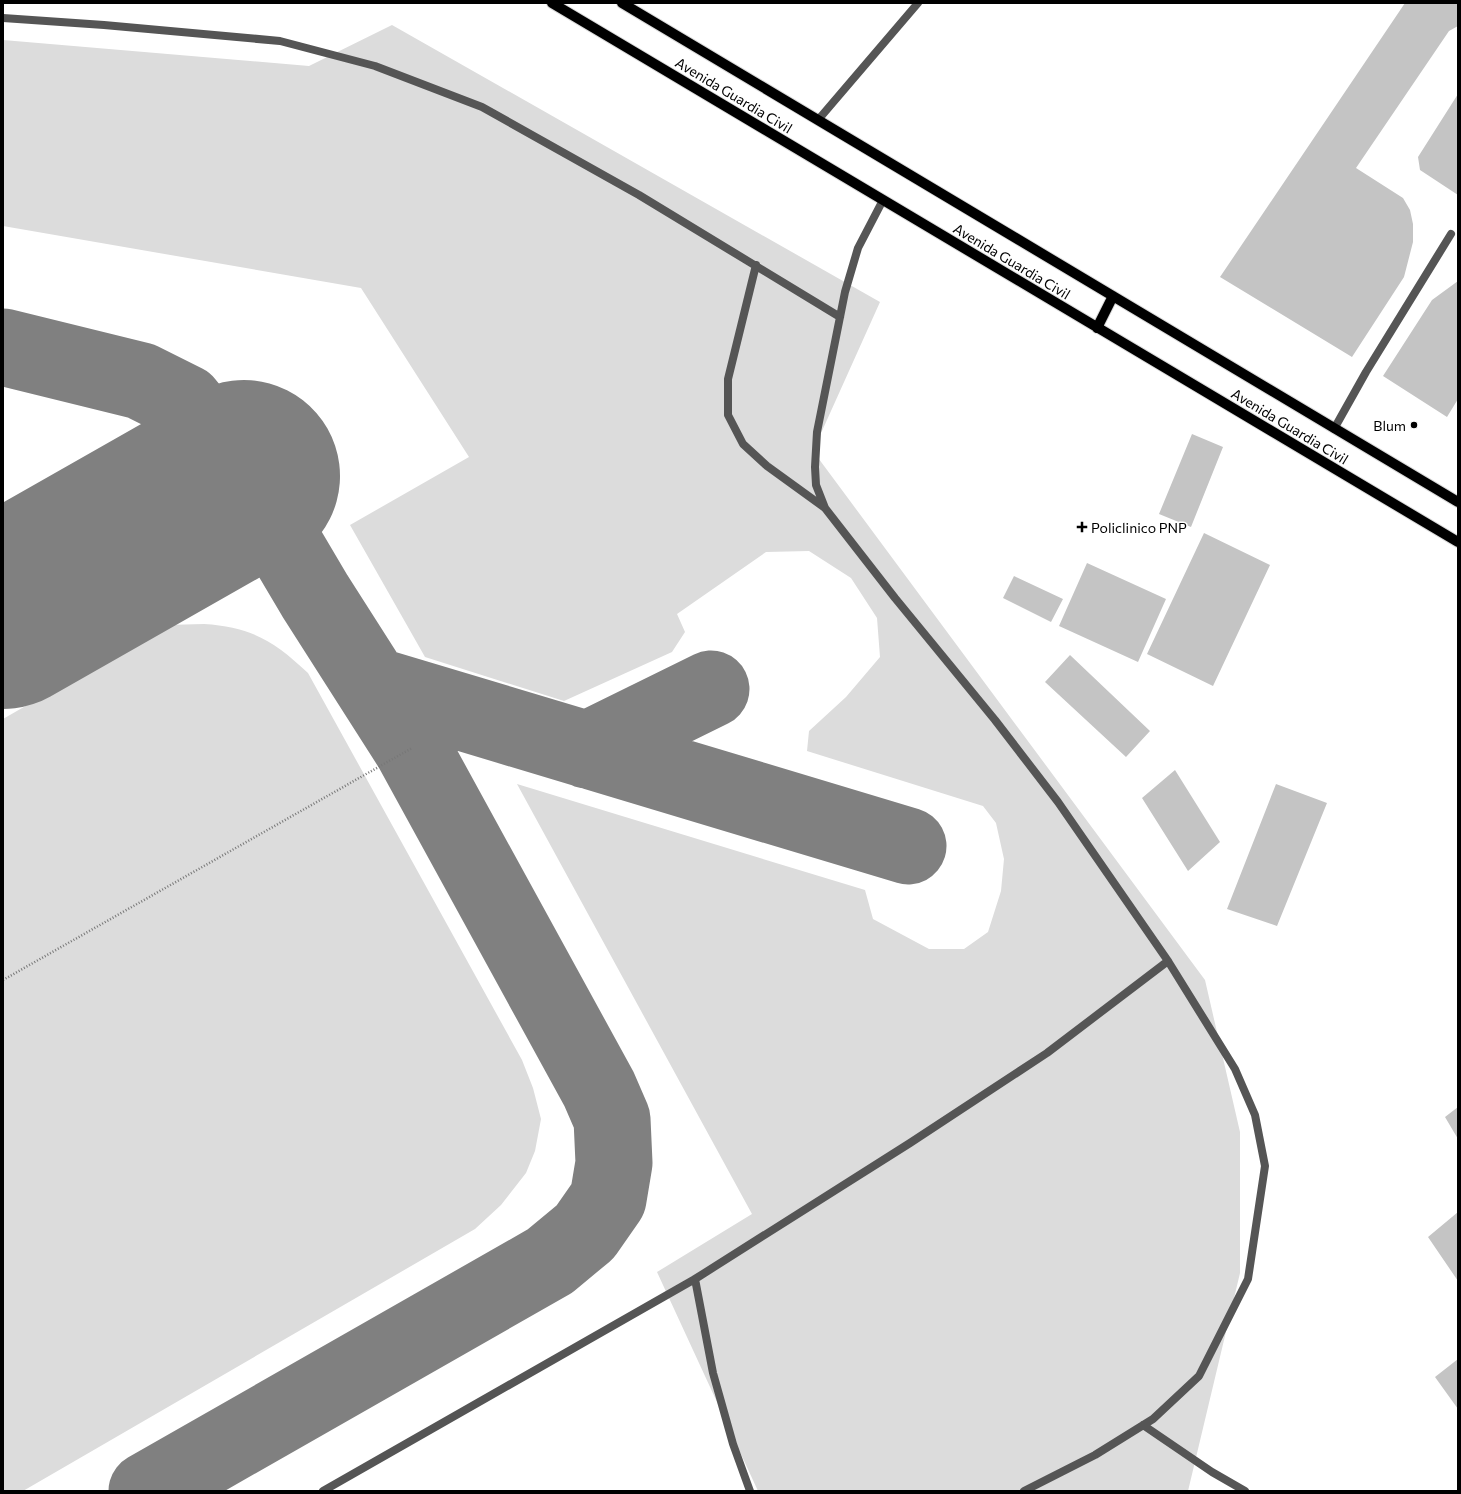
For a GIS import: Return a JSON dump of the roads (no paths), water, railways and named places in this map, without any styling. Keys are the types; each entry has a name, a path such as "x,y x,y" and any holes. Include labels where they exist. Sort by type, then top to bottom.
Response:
{"main road":[{"name":"Avenida Guardia Civil","path":"552,3 1458,542"},
{"name":"Avenida Guardia Civil","path":"622,3 1458,502"},
{"path":"1097,328 1113,296"}],"street":[{"path":"818,120 918,3"},
{"path":"3,18 104,25 280,41 375,66 482,107 639,195 840,317"},
{"path":"825,508 816,485 814,466 817,432 840,317 858,248 883,200"},
{"path":"1334,429 1366,372 1451,234"},
{"path":"756,265 728,379 728,415 743,444 767,466 825,508 890,592 995,720 1058,802 1168,961 1235,1069 1255,1115 1264,1166 1248,1279 1199,1376 1153,1419 1095,1455 1024,1491"},
{"path":"324,1491 695,1279 910,1143 1047,1053 1168,961"},
{"path":"695,1279 713,1373 733,1444 750,1491"},
{"path":"1143,1425 1212,1472 1245,1491"}],"place":[{"name":"Blum","path":"1414,425"},
{"name":"Policlinico PNP","path":"1082,527"}]}
